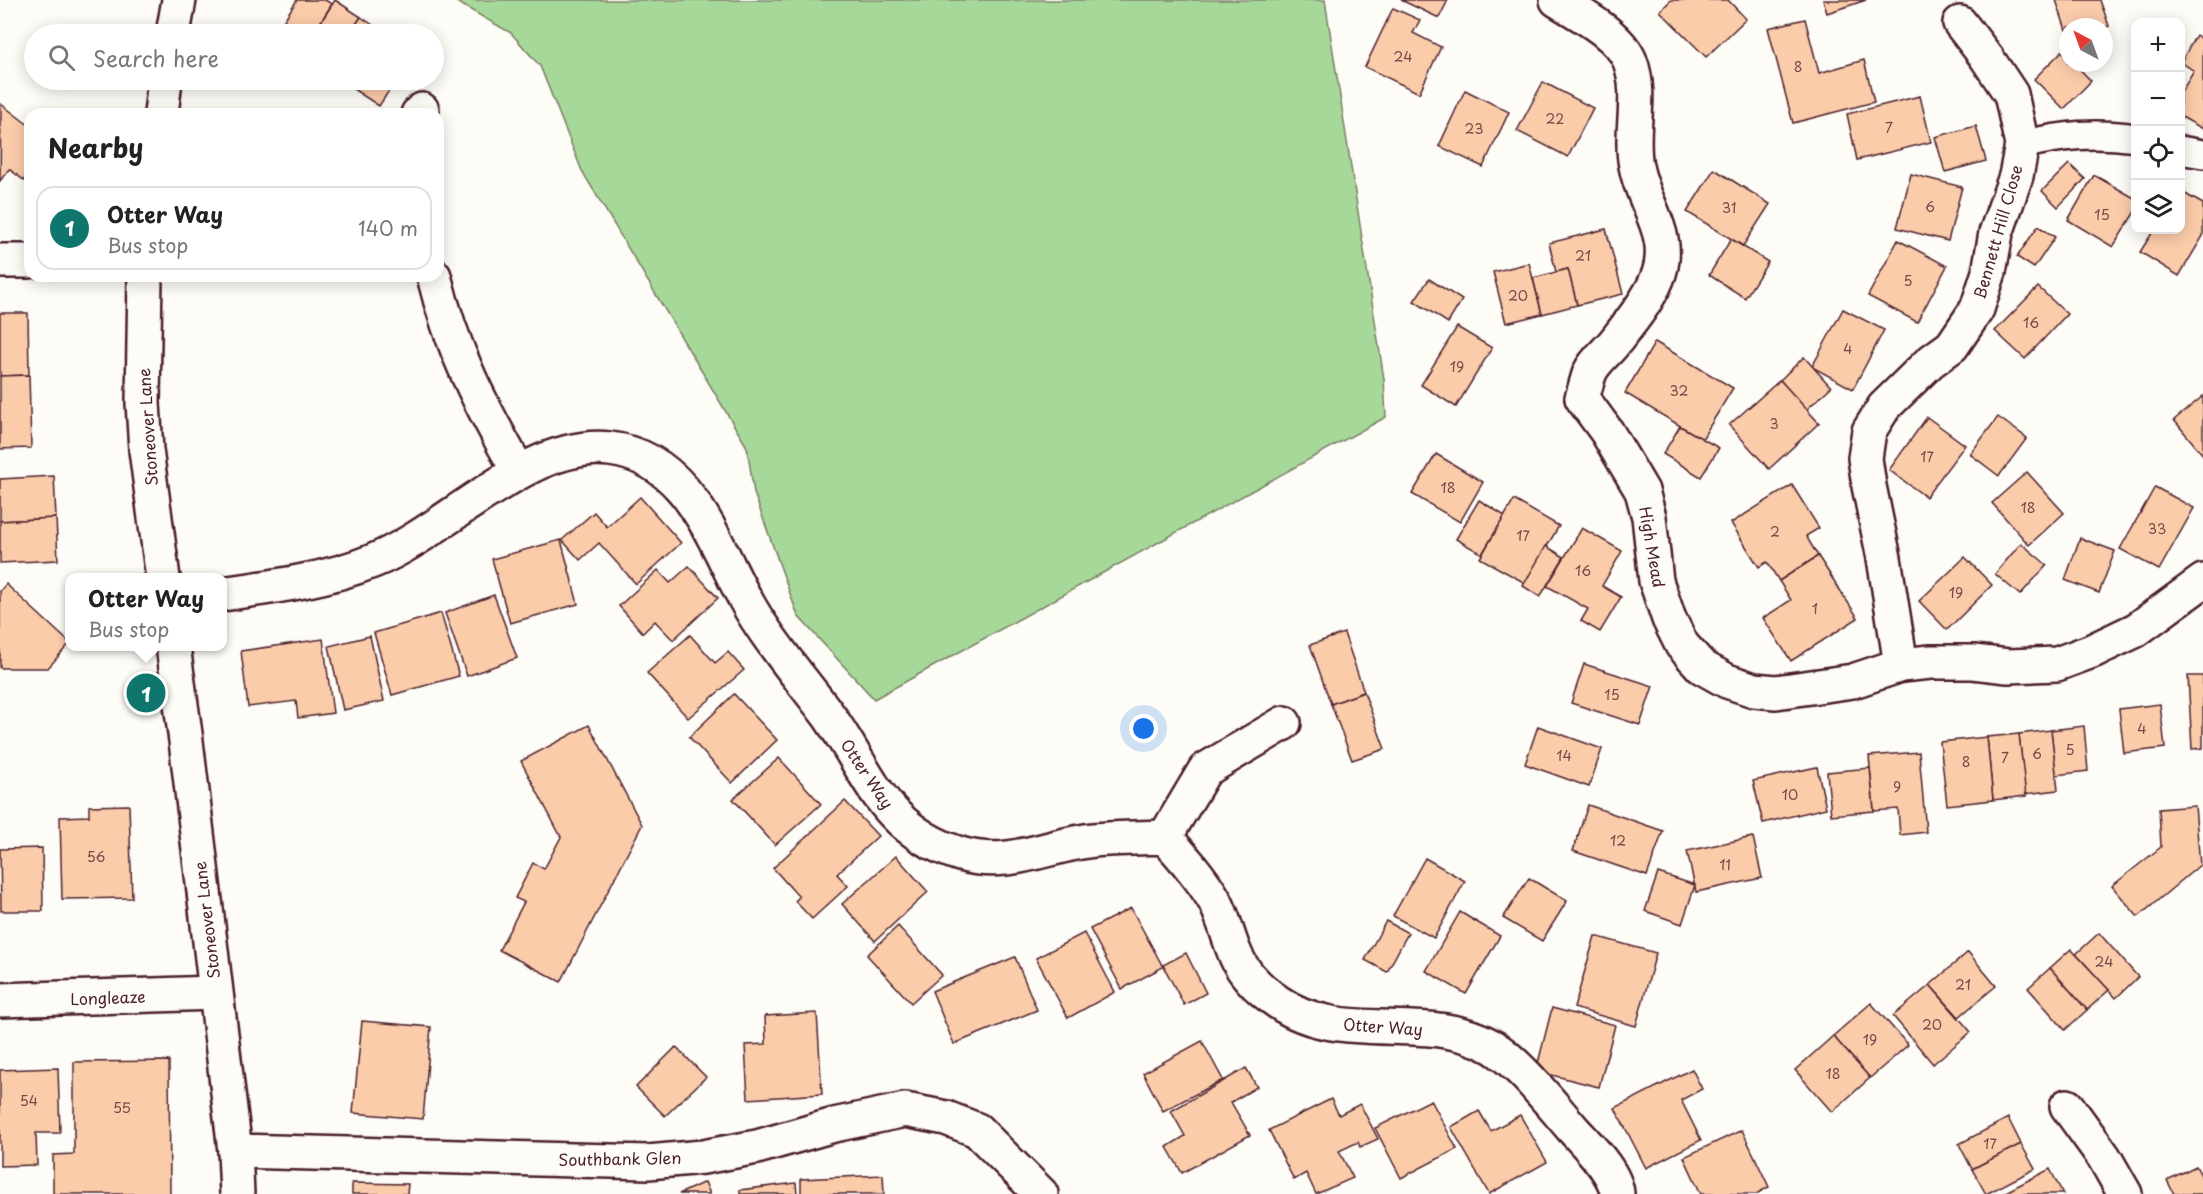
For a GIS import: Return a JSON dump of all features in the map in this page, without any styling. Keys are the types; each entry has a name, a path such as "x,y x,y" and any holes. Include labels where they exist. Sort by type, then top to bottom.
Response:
{"street":[{"path":"175,24 179,0"},
{"name":"High Mead","path":"1557,0 1582,15 1617,42 1630,61 1637,96 1635,164 1643,193 1658,221 1664,256 1657,279 1641,305 1591,370 1582,398 1607,432 1642,491 1649,517 1656,581 1669,619 1682,645 1702,668 1727,681 1754,690 1776,692 1853,681 1901,665 1931,662 1973,662 2008,666 2057,664 2092,651 2136,630 2203,581"},
{"name":"Bennett Hill Close","path":"1901,665 1888,579 1865,458 1869,431 1884,407 1930,362 1952,346 1977,309 1989,272 1996,233 2016,176 2022,145 2011,94 1960,23"},
{"path":"162,108 164,90"},
{"path":"0,261 24,261"},
{"name":"Stoneover Lane","path":"145,282 143,403 146,450 162,573"},
{"path":"436,282 455,347 482,407 519,472"},
{"name":"Otter Way","path":"227,593 333,574 373,561 410,543 519,472 559,454 585,448 618,450 657,463 694,502 752,610 831,719 871,786 890,810 909,828 932,842 960,854 987,860 1016,859 1093,840 1165,837 1193,869 1215,902 1237,959 1252,981 1279,1003 1309,1019 1362,1028 1420,1029 1462,1035 1493,1047 1524,1074 1596,1155 1616,1185 1617,1194"},
{"name":"Stoneover Lane","path":"174,651 235,1151 237,1194"},
{"path":"1165,837 1205,770 1284,723"},
{"name":"Longleaze","path":"0,1000 216,993"},
{"path":"2067,1106 2104,1157 2125,1194"},
{"name":"Southbank Glen","path":"235,1151 648,1162 703,1157 757,1147 834,1125 905,1110 946,1118 976,1130 1041,1194"}],"lane":[{"path":"2022,145 2057,136 2105,134 2131,137"},
{"path":"2185,151 2203,154"}],"green space":[{"path":"453,0 1325,0 1384,379 1386,417 874,699 798,616 754,493 747,447 582,171 540,66 511,33"}],"building":[{"path":"297,0 325,0 332,4 319,24 281,24"},
{"path":"335,0 361,17 356,24 319,24"},
{"path":"1401,0 1448,0 1439,18"},
{"path":"1671,0 1728,0 1746,19 1706,57 1660,11"},
{"path":"1823,0 1866,0 1827,13"},
{"path":"2056,0 2100,0 2106,18 2062,18"},
{"path":"1393,8 1420,20 1413,33 1441,47 1419,93 1365,67"},
{"path":"361,17 372,24 356,24"},
{"path":"1805,19 1819,73 1864,60 1874,102 1793,123 1768,28"},
{"path":"2196,35 2203,40 2203,129 2185,119 2185,86 2194,71 2185,65 2185,55"},
{"path":"2059,54 2059,72 2082,72 2091,81 2064,109 2034,79"},
{"path":"1543,82 1593,108 1568,157 1517,131"},
{"path":"355,90 389,90 379,106"},
{"path":"1465,90 1509,112 1483,167 1439,146"},
{"path":"1920,96 1931,142 1857,160 1847,114"},
{"path":"1,104 24,121 24,180 9,169 0,181"},
{"path":"1976,126 1986,161 1945,172 1935,137"},
{"path":"2069,164 2085,179 2058,207 2042,191"},
{"path":"1714,169 1770,204 1743,246 1687,212"},
{"path":"1911,174 1962,187 1948,241 1897,228"},
{"path":"2094,175 2131,196 2131,218 2113,247 2068,220"},
{"path":"2185,194 2203,204 2203,236 2179,276 2140,252 2151,234 2185,234"},
{"path":"2038,226 2055,237 2034,268 2017,257"},
{"path":"1606,229 1623,294 1577,305 1568,269 1556,272 1549,243"},
{"path":"1731,239 1768,262 1745,298 1709,275"},
{"path":"1898,240 1947,266 1917,322 1868,296"},
{"path":"1529,263 1542,314 1506,323 1493,272"},
{"path":"1568,269 1577,305 1542,314 1533,278"},
{"path":"1429,279 1462,300 1448,323 1414,301"},
{"path":"2038,287 2067,314 2025,359 1995,331"},
{"path":"1843,309 1884,330 1853,389 1812,367"},
{"path":"0,313 28,313 29,375 0,376"},
{"path":"1457,327 1492,348 1456,407 1421,385"},
{"path":"1655,342 1733,388 1702,439 1625,393"},
{"path":"1804,357 1831,387 1806,410 1780,380"},
{"path":"29,375 31,448 0,449 0,376"},
{"path":"1780,380 1819,423 1769,469 1729,425"},
{"path":"2203,396 2203,455 2174,420"},
{"path":"1927,417 1965,445 1926,497 1889,470"},
{"path":"1998,417 2027,438 1999,476 1970,454"},
{"path":"1680,426 1719,448 1701,477 1663,454"},
{"path":"1436,454 1483,482 1460,522 1412,494"},
{"path":"2027,472 2064,513 2029,545 1992,503"},
{"path":"54,476 56,518 0,521 0,479"},
{"path":"1792,485 1819,528 1806,536 1818,556 1779,581 1767,562 1759,567 1731,523"},
{"path":"2155,487 2194,508 2159,570 2120,549"},
{"path":"640,497 681,543 636,584 599,543 580,560 562,540 594,512 607,527"},
{"path":"1479,500 1505,516 1482,554 1456,539"},
{"path":"1514,500 1559,526 1525,583 1480,558"},
{"path":"56,518 58,560 0,563 0,521"},
{"path":"1582,528 1622,551 1602,586 1621,597 1600,632 1581,621 1588,609 1547,586"},
{"path":"2080,538 2115,551 2099,593 2065,580"},
{"path":"561,540 578,604 510,623 492,559"},
{"path":"2021,543 2047,565 2020,595 1995,574"},
{"path":"1546,546 1564,557 1540,597 1523,586"},
{"path":"1818,556 1858,618 1791,661 1763,618 1791,600 1779,581"},
{"path":"1965,557 1992,585 1947,630 1919,601"},
{"path":"689,566 718,598 673,640 655,621 643,633 619,606 658,570 670,583"},
{"path":"6,584 65,638 65,649 48,668 0,668 0,591"},
{"path":"494,595 517,658 467,676 445,613"},
{"path":"441,613 459,676 392,695 374,633"},
{"path":"1344,633 1364,692 1331,704 1310,645"},
{"path":"690,635 715,663 728,652 744,670 688,718 647,673"},
{"path":"370,636 384,701 343,710 329,646"},
{"path":"323,639 333,713 298,718 296,701 248,707 241,651"},
{"path":"1584,664 1653,686 1640,725 1571,703"},
{"path":"2188,676 2203,676 2203,748 2192,749"},
{"path":"1364,692 1385,749 1352,760 1331,704"},
{"path":"734,694 777,740 732,783 689,737"},
{"path":"2160,704 2165,748 2124,753 2119,709"},
{"path":"589,725 642,825 561,982 499,950 524,902 515,898 533,863 544,869 561,837 521,761"},
{"path":"1538,726 1602,749 1589,787 1525,764"},
{"path":"2084,726 2088,771 2056,775 2051,730"},
{"path":"2051,730 2058,790 2025,794 2019,734"},
{"path":"2019,734 2026,796 1993,800 1987,737"},
{"path":"1987,737 1993,800 1947,805 1940,742"},
{"path":"1919,752 1926,832 1900,835 1898,809 1874,811 1869,756"},
{"path":"779,758 821,804 775,845 733,799"},
{"path":"1817,767 1826,808 1763,823 1753,781"},
{"path":"1870,768 1874,811 1831,815 1827,772"},
{"path":"845,801 878,836 837,874 848,886 812,919 795,901 799,897 773,868"},
{"path":"129,805 132,898 62,899 60,817 89,816 89,806"},
{"path":"1588,805 1663,831 1647,876 1573,851"},
{"path":"2195,806 2200,865 2138,917 2112,886 2161,847 2159,809"},
{"path":"1753,837 1762,878 1696,892 1687,851"},
{"path":"42,848 43,911 1,911 0,849"},
{"path":"896,856 928,892 875,941 842,904"},
{"path":"1425,858 1465,881 1434,938 1393,916"},
{"path":"1658,873 1695,885 1682,924 1645,911"},
{"path":"1529,878 1567,901 1542,941 1503,918"},
{"path":"1131,908 1163,967 1122,989 1090,929"},
{"path":"1460,912 1500,936 1466,994 1426,971"},
{"path":"1386,921 1408,933 1387,972 1365,960"},
{"path":"898,926 942,975 911,1003 867,955"},
{"path":"1084,933 1115,992 1068,1018 1036,958"},
{"path":"2099,933 2138,977 2116,998 2076,954"},
{"path":"1595,936 1656,953 1636,1026 1574,1008"},
{"path":"2071,949 2109,990 2087,1010 2050,968"},
{"path":"1968,952 1996,986 1959,1017 1930,985"},
{"path":"1186,953 1206,993 1184,1005 1163,965"},
{"path":"1015,957 1037,1010 954,1044 932,991"},
{"path":"2050,968 2087,1010 2065,1030 2028,988"},
{"path":"1930,985 1971,1032 1933,1064 1893,1016"},
{"path":"1871,1003 1908,1045 1870,1078 1833,1036"},
{"path":"1552,1008 1615,1025 1599,1087 1536,1071"},
{"path":"817,1013 822,1094 748,1099 745,1045 766,1044 765,1016"},
{"path":"362,1021 431,1027 423,1119 353,1113"},
{"path":"1833,1036 1870,1078 1832,1112 1795,1070"},
{"path":"1202,1041 1223,1080 1163,1111 1143,1073"},
{"path":"676,1047 706,1077 665,1116 636,1087"},
{"path":"169,1061 170,1194 53,1194 53,1155 74,1154 74,1062"},
{"path":"58,1068 60,1133 36,1133 37,1165 0,1166 0,1070"},
{"path":"1246,1068 1257,1087 1231,1102 1250,1135 1182,1173 1167,1147 1185,1136 1171,1111"},
{"path":"1692,1069 1702,1089 1681,1100 1701,1140 1646,1168 1615,1108"},
{"path":"1331,1099 1339,1115 1360,1104 1378,1139 1360,1147 1358,1142 1339,1151 1353,1178 1316,1194 1306,1173 1294,1180 1269,1130"},
{"path":"1431,1100 1457,1149 1401,1178 1375,1128"},
{"path":"1479,1111 1491,1131 1520,1115 1547,1162 1489,1194 1451,1127"},
{"path":"2008,1118 2021,1144 1972,1169 1959,1144"},
{"path":"1742,1130 1769,1187 1756,1194 1701,1194 1684,1157"},
{"path":"2021,1144 2035,1169 1986,1194 1972,1169"},
{"path":"2196,1166 2203,1179 2203,1194 2174,1194 2167,1180"},
{"path":"2050,1169 2063,1194 2002,1194"},
{"path":"883,1175 884,1194 801,1194 801,1179"},
{"path":"705,1182 710,1194 679,1194"},
{"path":"352,1183 408,1184 407,1194 352,1194"},
{"path":"796,1183 797,1194 740,1194 740,1190"}],"place":[{"name":"Otter Way","path":"146,693"}]}
